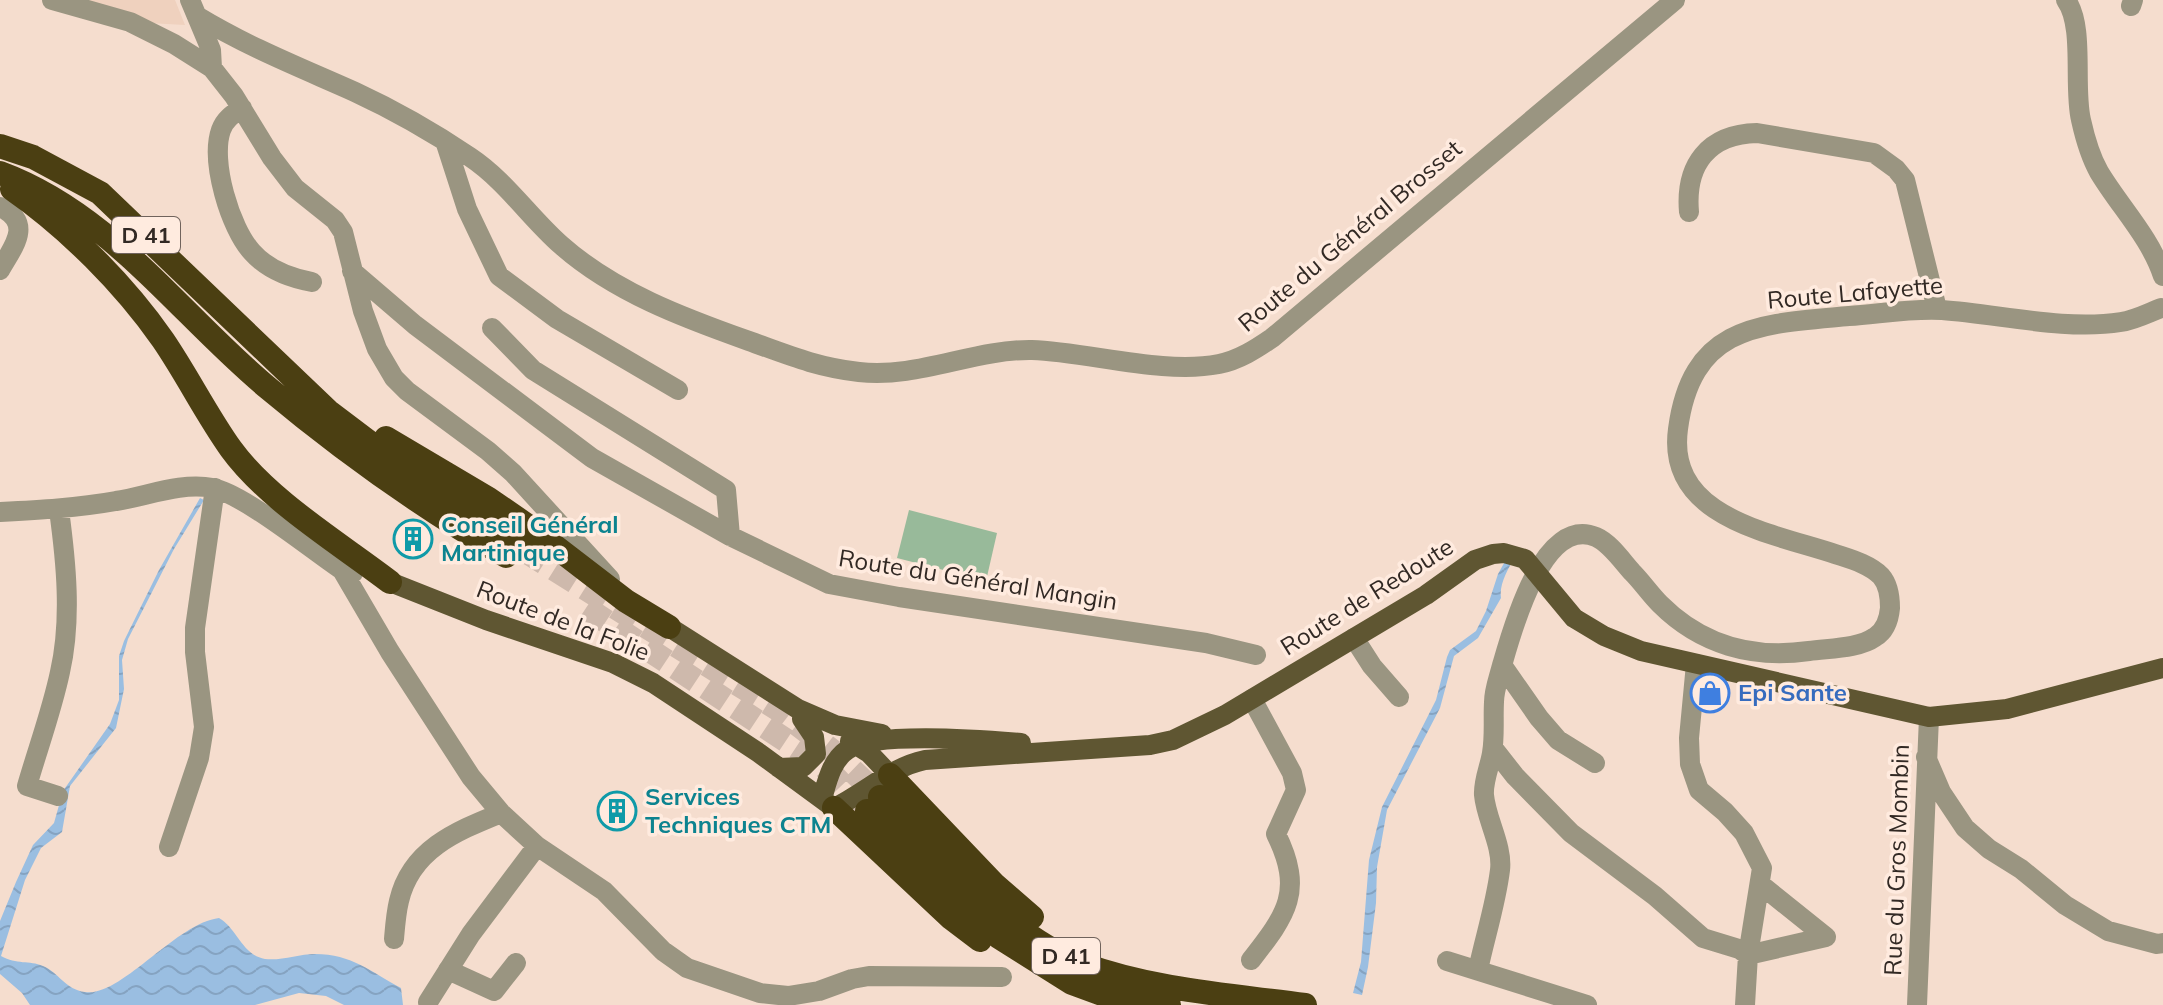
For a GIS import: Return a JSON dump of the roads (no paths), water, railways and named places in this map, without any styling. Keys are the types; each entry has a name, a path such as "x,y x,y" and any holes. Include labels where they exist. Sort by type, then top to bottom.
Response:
{"highway":[{"name":"D 41","path":"0,146 33,157 100,193 328,411 522,557 437,515 266,387 132,258 76,212 48,194 0,173"},
{"path":"0,182 53,221 104,269 162,338 231,449 263,486 390,582"},
{"path":"270,355 390,441 489,499 626,601 669,627"},
{"path":"330,537 342,570"},
{"path":"890,775 994,884 1052,934 1095,960 1147,984"},
{"path":"828,804 928,898 972,934 1030,970 1072,983"},
{"name":"D 41","path":"1169,1005 1102,994 1072,983 999,937 921,867 873,804 1033,937 1080,963 1147,984 1305,1005"}],"main road":[{"name":"Route de Redoute","path":"1093,748 1150,745 1173,740 1203,727 1426,595 1475,560 1504,553 1525,559 1574,618 1604,636 1641,651 1929,717 2007,709 2163,668"},
{"name":"Route de la Folie","path":"390,582 486,620 613,663 653,683 828,804"},
{"path":"669,627 798,709 835,725 906,738"},
{"path":"765,690 802,719 857,744 890,775"},
{"path":"779,768 803,767 816,754 814,737 802,719"},
{"path":"906,738 965,739 1093,748 933,759 903,766 860,795 828,804 834,764 846,750 857,744 906,738"}],"street":[{"path":"52,0 130,22 211,59"},
{"name":"Route du Général Brosset","path":"194,8 237,40 356,93 489,171 562,246 619,285 690,320 805,363 879,372 993,352 1033,350 1191,368 1221,364 1250,353 1272,338 1675,0"},
{"path":"2066,0 2072,8 2077,49 2080,118 2091,154 2099,172 2154,253 2163,276"},
{"path":"194,8 211,59 272,158 295,188 335,220 343,232 363,311 377,349 400,384 513,473 618,587 669,627"},
{"path":"211,59 237,40"},
{"path":"242,108 229,116 217,145 223,187 240,236 253,254 271,267 293,278 312,282"},
{"path":"1689,212 1687,192 1703,155 1727,139 1743,133 1874,153 1905,180 1937,309"},
{"path":"446,144 467,209 499,276 557,319 678,390"},
{"path":"0,207 15,218 19,229 0,270"},
{"name":"Route du Général Mangin","path":"352,271 415,325 592,458 730,536 829,584 1206,643 1256,655"},
{"name":"Route Lafayette","path":"1536,570 1561,541 1587,534 1603,541 1659,603 1688,628 1735,648 1783,655 1862,643 1877,637 1890,612 1884,579 1863,564 1737,521 1710,506 1690,486 1677,456 1678,430 1685,400 1698,368 1709,354 1736,334 1776,322 1937,309 2105,324 2136,318 2162,303"},
{"path":"492,328 533,370 726,490 730,536"},
{"name":"Route de la Folie","path":"0,512 59,510 120,501 180,487 215,488 239,499 342,570 390,582"},
{"path":"169,847 199,758 204,727 195,628 215,488"},
{"path":"58,796 27,786 61,669 65,551 59,510"},
{"path":"342,570 443,735 471,777 501,813 537,846 604,891 663,951 687,968 794,1001 869,976 1002,977"},
{"path":"1478,970 1501,865 1483,792 1493,748 1494,696 1536,570"},
{"path":"1354,638 1372,666 1399,697"},
{"path":"1696,664 1689,738 1690,764 1699,790 1744,833 1762,868 1748,955 1745,1005"},
{"path":"1502,665 1558,740 1595,763"},
{"path":"1251,960 1276,929 1291,893 1290,875 1276,834 1296,790 1292,773 1252,699"},
{"name":"Rue du Gros Mombin","path":"1917,1005 1929,717"},
{"path":"1493,748 1515,776 1571,833 1655,896 1703,938 1739,949 1748,955 1826,937 1760,884"},
{"path":"1926,757 1941,792 1965,828 1989,849 2021,869 2065,905 2108,931 2163,943"},
{"path":"394,939 399,899 420,860 450,834 501,813"},
{"path":"428,1002 471,934 537,846"},
{"path":"1447,961 1587,1005"},
{"path":"448,970 494,991 516,963"}],"water":[{"path":"200,498 204,500 174,549 128,639 122,660 124,689 116,728 70,786 62,832 41,848 25,880 1,956 43,966 78,991 99,991 115,984 185,933 219,918 257,956 265,959 315,954 340,957 401,988 403,1005 344,1005 326,996 299,993 255,1005 30,1005 22,993 0,974 0,921 16,882 33,845 54,823 63,791 110,724 119,700 119,656 124,641 159,570"},
{"path":"1508,556 1515,557 1503,582 1501,598 1478,638 1454,656 1440,708 1387,810 1377,867 1368,967 1362,995 1353,993 1361,962 1369,860 1382,807 1436,700 1450,650 1476,631"}],"tunnel":[{"path":"524,550 778,709 831,750 880,797"},
{"path":"586,608 823,765 867,811"}],"place":[{"name":"Conseil Général Martinique","path":"413,539"},
{"name":"Epi Sante","path":"1710,693"},
{"name":"Services Techniques CTM","path":"617,811"}]}
